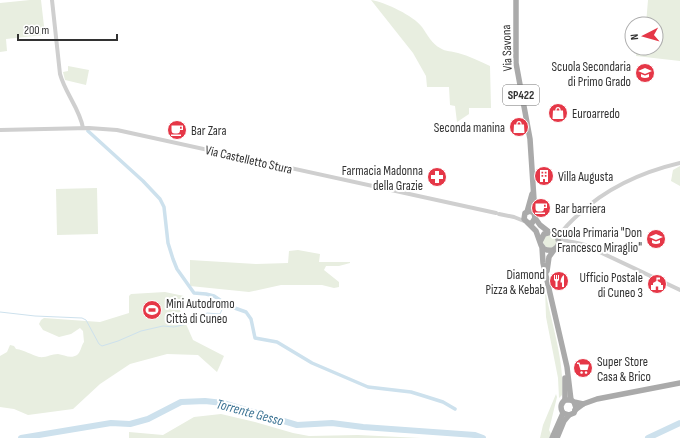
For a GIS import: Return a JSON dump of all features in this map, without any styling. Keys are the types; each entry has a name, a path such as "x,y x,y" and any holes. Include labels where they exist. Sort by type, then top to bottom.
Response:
{"main road":[{"name":"Via Savona","path":"516,0 516,63 530,139 535,216"},
{"name":"Via Savona","path":"526,212 533,190"},
{"path":"526,212 532,212 540,225 558,237 556,247 549,257 547,276"},
{"name":"SP422","path":"526,212 523,217 526,222"},
{"path":"526,222 532,222 535,216"},
{"path":"526,222 536,231 542,244 549,250 556,247"},
{"path":"550,232 542,236 543,263 567,368 570,401 575,410"},
{"path":"566,414 574,413 575,410 583,404 597,399 680,383"},
{"path":"566,414 561,407 561,404 570,401 583,404"},
{"path":"552,438 566,414"},
{"path":"557,438 566,414"}],"street":[{"path":"52,0 60,74 63,84 80,117 83,128"},
{"name":"Via Castelletto Stura","path":"0,130 104,128 127,132 514,217 526,222"},
{"path":"680,163 650,171 621,184 590,204 563,229 558,237 566,241 585,245 680,290"},
{"path":"514,217 526,212"},
{"path":"550,232 563,229"},
{"path":"556,247 566,241"}],"shaded area":[{"path":"41,0 45,35 6,39 7,51 0,52 0,3"},
{"path":"371,0 391,7 413,18 422,27 430,39 442,49 456,52 490,66 491,108 469,108 469,114 457,122 455,106 450,105 449,87 427,87 426,76 413,53"},
{"path":"648,0 680,0 680,61 636,56 664,56 664,16 647,16"},
{"path":"68,66 89,70 86,85 65,80 63,72 68,71"},
{"path":"680,166 680,186 671,181 673,170"},
{"path":"97,188 98,234 57,235 56,189"},
{"path":"550,234 555,236 557,241 555,246 550,248 545,246 543,241 545,236"},
{"path":"298,250 320,254 319,262 350,262 339,266 326,266 324,270 339,282 339,287 334,288 322,285 281,285 249,292 190,286 190,260 256,264 288,263 289,251"},
{"path":"545,289 560,356 562,395 559,398 558,378 546,317"},
{"path":"165,292 184,296 186,303 179,308 193,340 224,356 217,372 198,355 167,354 130,364 100,384 73,409 28,415 14,409 0,407 0,356 7,352 10,345 14,346 16,349 39,357 58,354 72,357 77,355 80,351 84,342 83,331 80,328 71,334 59,337 43,330 39,324 41,320 44,318 100,322 129,313 129,296 131,294"},
{"path":"556,394 557,397 549,430 551,434 549,438 540,438 543,425"},
{"path":"221,414 309,436 358,435 421,438 129,438 129,432 163,435 194,417"}],"waterway":[{"path":"88,131 143,181 160,199 164,207 168,243 173,259 177,269 194,293 214,296 229,306 246,312 251,319 255,338 277,342 312,363 368,387 411,392 443,402 455,409"},
{"path":"200,317 207,313 220,314 225,303"},
{"path":"0,312 35,316 82,318 86,320 99,344 102,346 141,331 163,326 174,327 191,323 198,319"},
{"name":"Torrente Gesso","path":"21,438 111,423 130,424 148,419 181,402 205,401 223,403 297,425 332,423 363,427 475,435 483,438"},
{"name":"Torrente Gesso","path":"648,438 680,423"}],"place":[{"name":"Scuola Secondaria di Primo Grado","path":"645,73"},
{"name":"Euroarredo","path":"558,113"},
{"name":"Seconda manina","path":"519,127"},
{"name":"Bar Zara","path":"177,130"},
{"name":"Villa Augusta","path":"544,176"},
{"name":"Farmacia Madonna della Grazie","path":"437,177"},
{"name":"Bar barriera","path":"541,208"},
{"name":"Scuola Primaria \"Don Francesco Miraglio\"","path":"656,239"},
{"name":"Diamond Pizza & Kebab","path":"559,281"},
{"name":"Ufficio Postale di Cuneo 3","path":"657,284"},
{"name":"Mini Autodromo Città di Cuneo","path":"152,310"},
{"name":"Super Store Casa & Brico","path":"583,368"}]}
